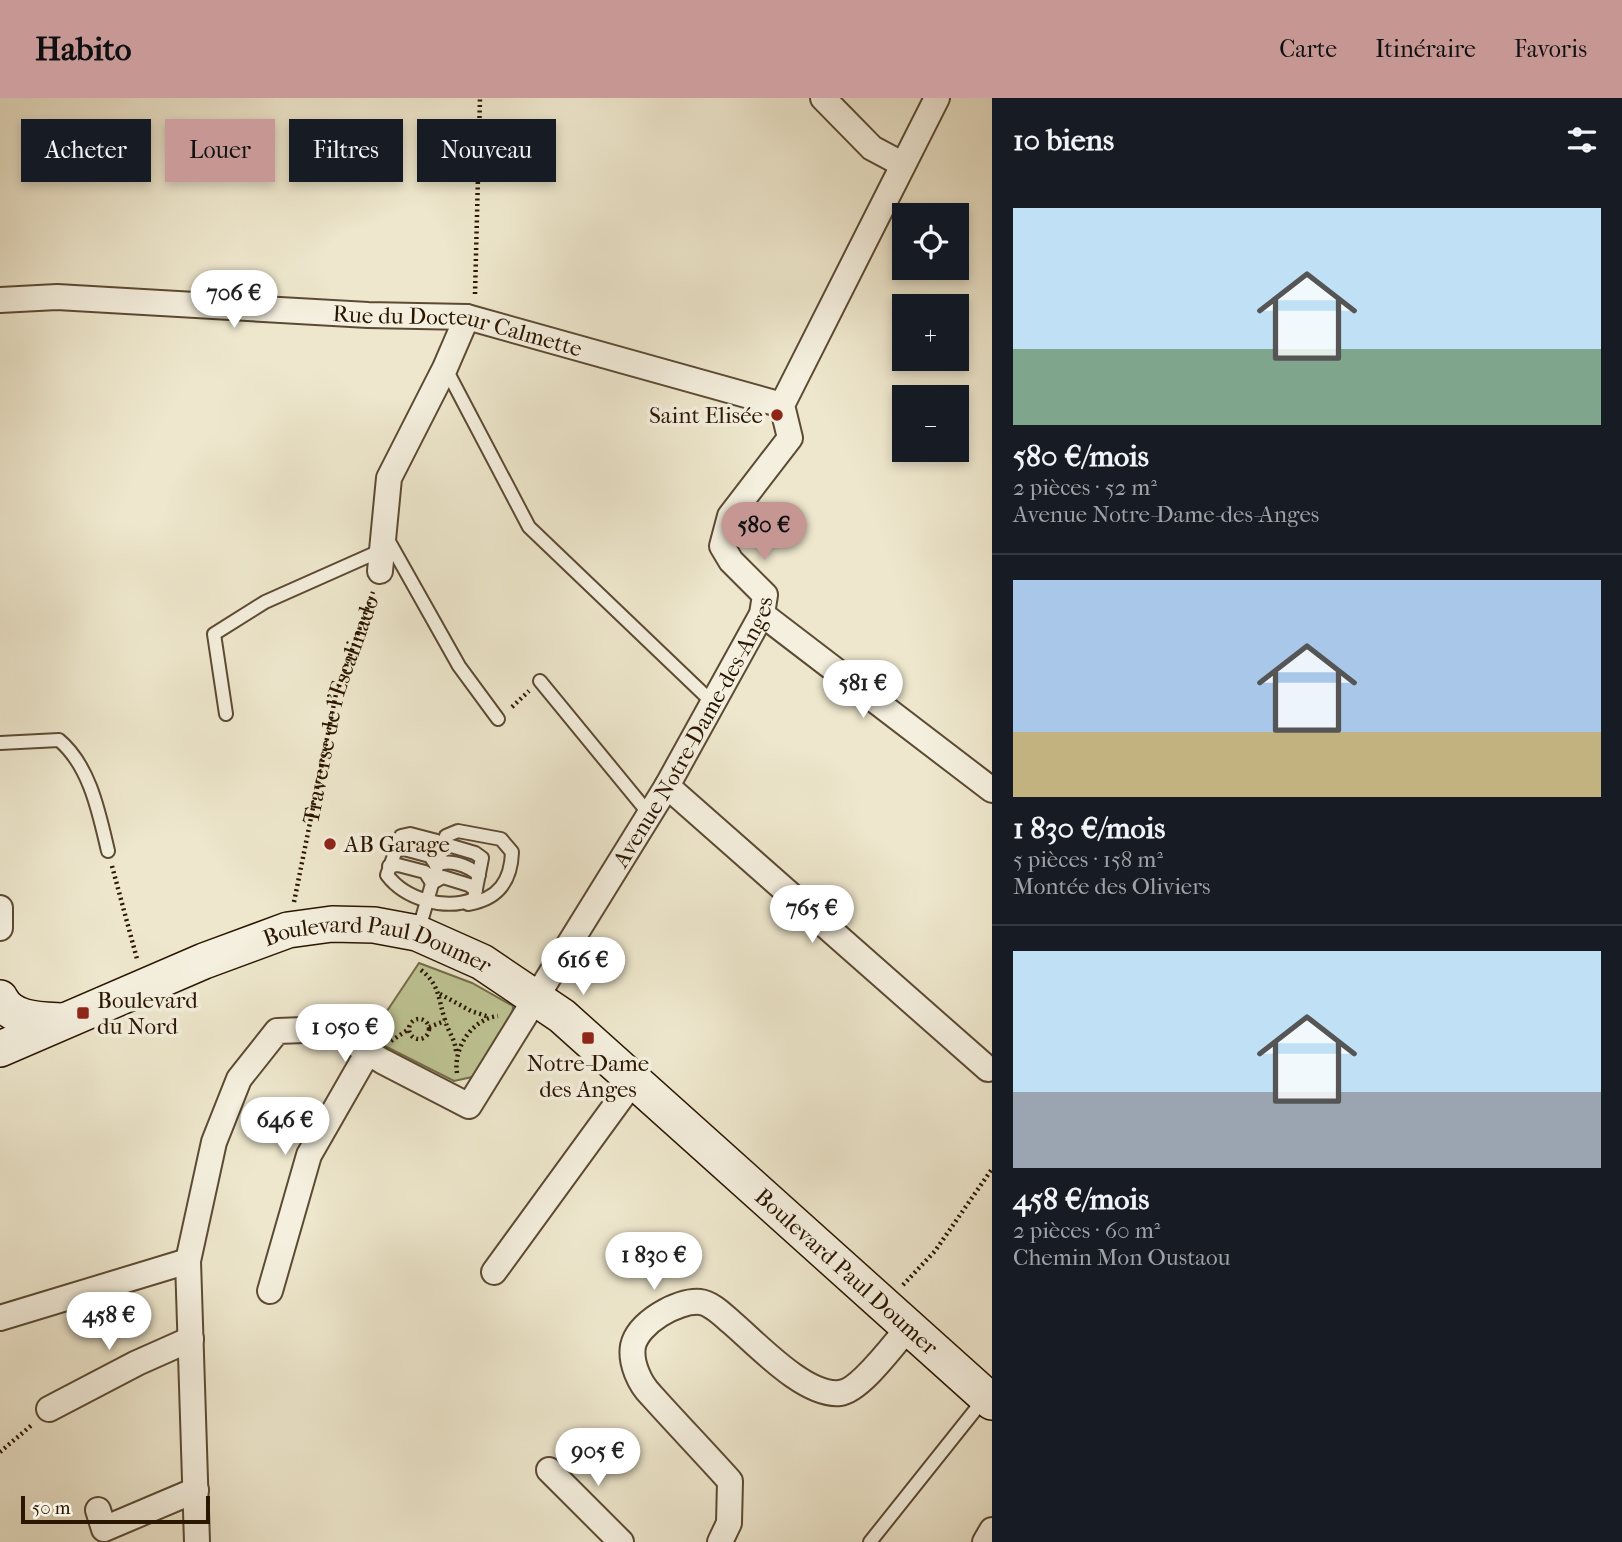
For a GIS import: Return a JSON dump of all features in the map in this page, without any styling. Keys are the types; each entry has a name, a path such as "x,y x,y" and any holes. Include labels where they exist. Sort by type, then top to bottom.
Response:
{"street":[{"path":"823,98 872,148 902,164"},
{"path":"782,405 937,98"},
{"name":"Rue du Docteur Calmette","path":"0,300 57,297 368,315 471,318 782,405"},
{"path":"383,552 389,478 471,318"},
{"name":"Avenue Notre-Dame-des-Anges","path":"465,1104 469,1106 650,815 762,614 765,595 731,561 722,546 730,516 790,438 782,405"},
{"path":"762,614 992,790"},
{"path":"667,786 988,1069"},
{"path":"0,908 0,928"},
{"name":"Boulevard Paul Doumer","path":"0,1049 144,987 288,930 332,924 374,925 423,917 482,962 538,998 634,1080 989,1399"},
{"path":"1,1009 26,1017 63,1021"},
{"path":"197,1542 188,1261 219,1130 239,1079 277,1031 332,1028 368,1052 465,1104"},
{"path":"270,1291 309,1155 368,1052"},
{"path":"494,1272 634,1080"},
{"path":"0,1318 188,1261"},
{"path":"720,1542 729,1523 730,1481 645,1388 635,1367 633,1345 651,1319 679,1305 701,1302 718,1311 796,1378 826,1392 842,1393 857,1386 896,1317"},
{"path":"49,1409 191,1339"},
{"path":"549,1470 621,1542"},
{"path":"104,1527 195,1490"},
{"path":"985,1542 992,1530"}],"lane":[{"path":"446,368 529,527 713,703"},
{"path":"226,714 214,634 265,602 383,552 498,719"},
{"path":"540,681 650,815"},
{"path":"0,743 59,740 74,753 97,805 108,851"},
{"path":"423,917 440,849 446,836 458,831 501,839 512,852 511,870 503,888 480,902 458,905"},
{"path":"423,917 387,875 389,866 401,836 410,834 437,841 440,849"},
{"path":"423,917 474,899 482,858 475,853 448,845 440,849"},
{"path":"395,851 404,849 430,856 436,865"},
{"path":"436,865 446,861 479,874"},
{"path":"389,866 398,865 425,872 432,883"},
{"path":"432,883 443,877 469,884 476,890"},
{"path":"870,1542 989,1399"}],"path":[{"path":"471,318 480,98"},
{"name":"Traverse de l'Escalinado","path":"300,870 335,694 383,552"},
{"path":"498,719 540,681"},
{"path":"108,851 144,987"},
{"path":"417,968 434,981 440,994 445,1021 456,1047 456,1070 465,1104"},
{"path":"440,994 471,1012 490,1017"},
{"path":"456,1057 474,1026 490,1017 501,1015"},
{"path":"394,1036 409,1029 414,1020 424,1020 429,1027 428,1036 419,1040 411,1036 409,1029"},
{"path":"429,1027 445,1021"},
{"path":"896,1317 935,1251 992,1169"},
{"path":"0,1452 49,1409"}],"green space":[{"path":"419,963 472,983 513,1006 512,1023 472,1077 454,1081 369,1038"}],"place":[{"name":"Saint Elisée","path":"777,415"},
{"name":"AB Garage","path":"330,844"},
{"name":"Boulevard du Nord","path":"83,1013"},
{"name":"Notre-Dame des Anges","path":"588,1038"}]}
